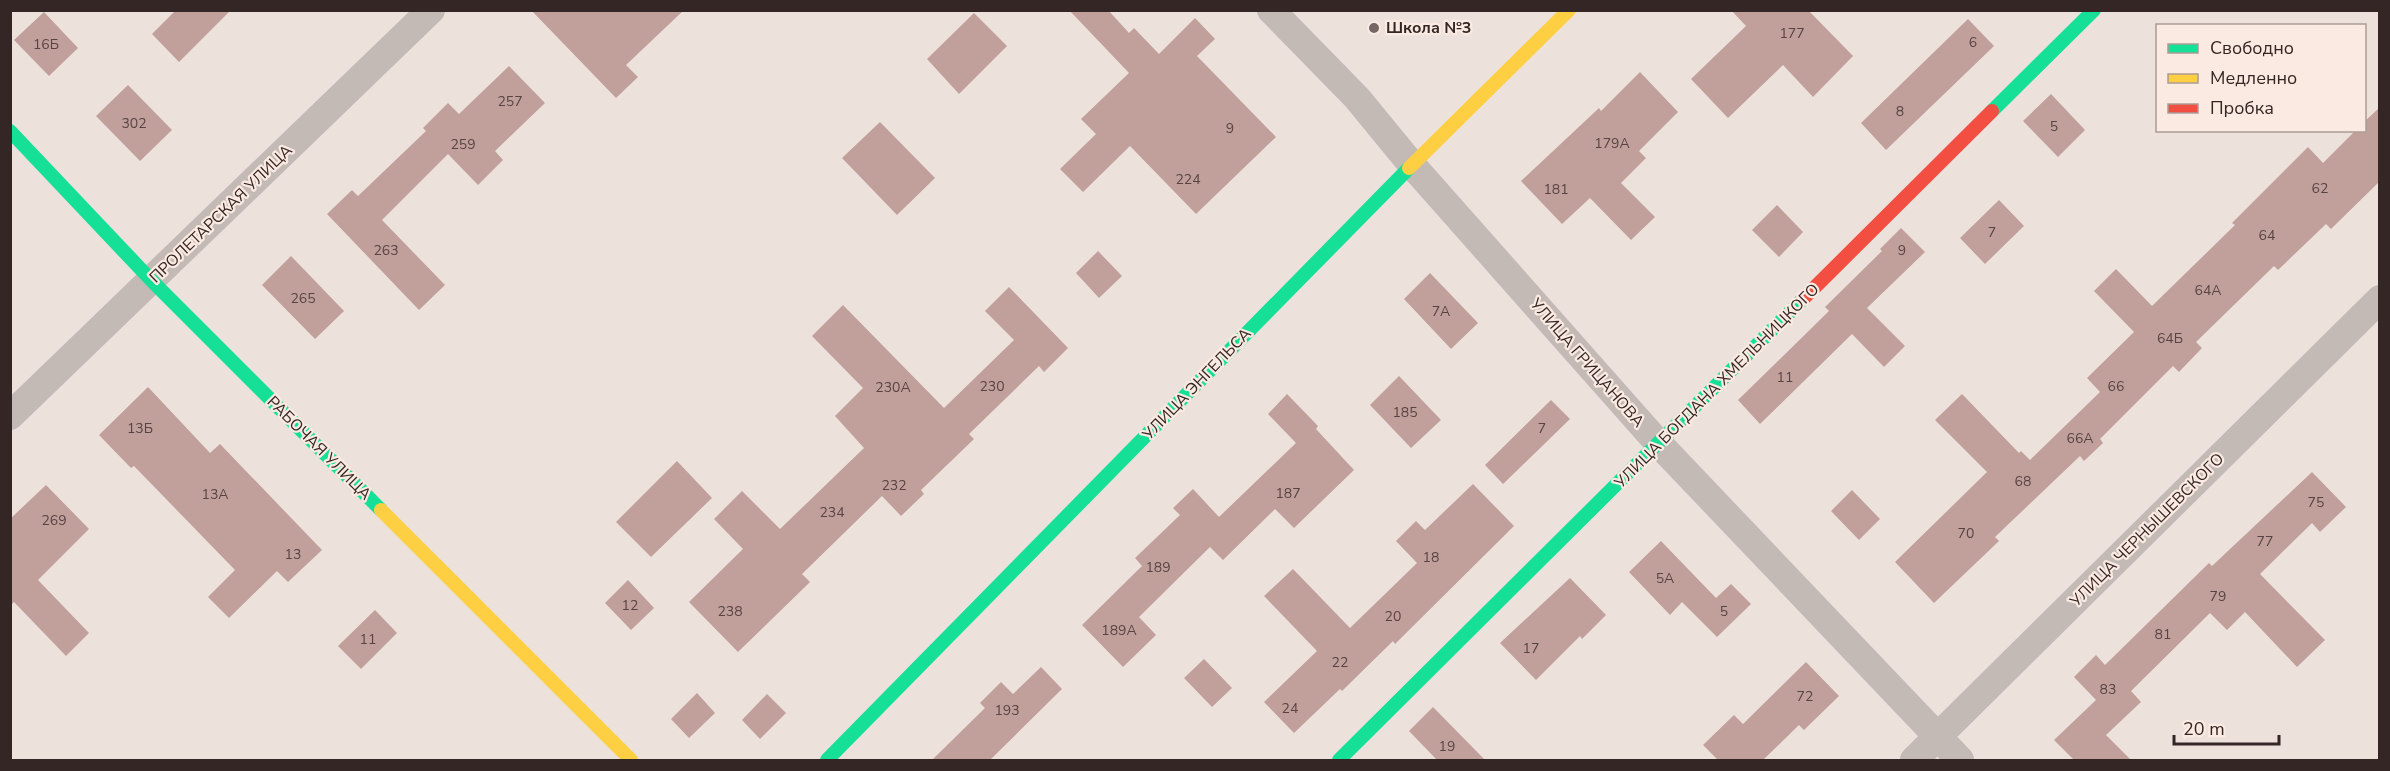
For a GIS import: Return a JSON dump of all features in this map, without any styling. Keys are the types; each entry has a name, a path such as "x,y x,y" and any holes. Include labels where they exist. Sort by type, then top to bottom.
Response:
{"street":[{"name":"ПРОЛЕТАРСКАЯ УЛИЦА","path":"10,416 431,10"},
{"name":"УЛИЦА ГРИЦАНОВА","path":"1271,10 1357,99 1412,165 1659,444 1960,760"},
{"name":"УЛИЦА ЭНГЕЛЬСА","path":"827,760 1412,165 1569,10"},
{"name":"УЛИЦА БОГДАНА ХМЕЛЬНИЦКОГО","path":"1340,760 2094,10"},
{"name":"РАБОЧАЯ УЛИЦА","path":"10,131 152,280 631,760"},
{"name":"УЛИЦА ЧЕРНЫШЕВСКОГО","path":"1914,760 2379,299"}],"building":[{"path":"176,10 231,10 179,62 152,34"},
{"path":"531,10 684,10 626,65 638,77 616,98"},
{"path":"1069,10 1108,10 1129,33 1134,28 1159,54 1195,18 1215,39 1197,56 1276,137 1196,214 1130,146 1083,192 1060,169 1096,134 1081,119 1129,73"},
{"path":"1731,10 1808,10 1853,56 1813,97 1783,65 1728,118 1691,79 1746,26"},
{"path":"44,12 78,48 49,76 14,40"},
{"path":"974,13 1007,46 959,94 927,59"},
{"path":"1968,19 1994,46 1886,150 1861,123"},
{"path":"509,66 545,103 495,151 503,160 478,185 448,154 382,220 445,285 419,310 327,214 352,190 358,196 426,131 423,128 448,103 459,114"},
{"path":"1640,72 1678,112 1639,151 1646,158 1621,183 1655,217 1631,240 1590,198 1562,224 1521,181 1599,108 1601,111"},
{"path":"128,85 172,130 140,161 96,116"},
{"path":"2051,94 2085,130 2058,157 2023,121"},
{"path":"2379,108 2379,182 2331,229 2326,224 2278,270 2274,266 2196,342 2202,348 2179,372 2173,366 2100,439 2103,443 2084,461 2080,456 1995,537 1999,541 1934,603 1895,562 1987,472 1935,420 1962,394 2019,453 2021,451 2030,460 2100,392 2087,378 2134,332 2094,291 2116,269 2152,306 2235,225 2232,223 2308,147 2323,163 2354,132 2366,132 2366,120"},
{"path":"880,122 935,178 897,215 842,158"},
{"path":"1999,200 2024,226 1985,264 1960,238"},
{"path":"1777,205 1803,232 1779,257 1752,230"},
{"path":"1901,228 1925,252 1867,308 1905,346 1884,367 1852,334 1760,424 1738,400 1829,311 1825,307 1882,251 1880,249"},
{"path":"1098,251 1122,276 1099,298 1076,273"},
{"path":"291,256 344,311 315,339 262,285"},
{"path":"1430,273 1478,323 1451,349 1404,299"},
{"path":"1009,287 1068,348 1044,372 1039,366 969,434 974,439 921,490 924,494 901,516 882,496 802,574 810,582 738,652 689,602 743,549 714,519 742,491 780,529 864,448 835,416 863,388 812,336 843,305 944,408 1014,340 985,311"},
{"path":"1399,376 1441,420 1411,448 1370,405"},
{"path":"148,387 210,453 220,444 322,550 288,582 277,571 229,618 208,597 235,570 134,466 131,468 99,435"},
{"path":"1287,394 1318,426 1316,429 1354,470 1294,528 1275,509 1223,560 1210,547 1139,617 1156,635 1123,667 1082,625 1142,566 1135,558 1180,515 1173,508 1193,489 1219,517 1296,443 1268,414"},
{"path":"1551,400 1570,419 1503,484 1485,465"},
{"path":"677,461 712,498 651,557 616,522"},
{"path":"2312,472 2346,507 2320,532 2312,523 2260,574 2325,640 2297,667 2245,612 2227,630 2210,613 2131,691 2141,702 2106,735 2131,760 2074,760 2054,740 2096,700 2074,677 2096,655 2105,665 2209,563 2212,566"},
{"path":"1473,484 1514,526 1395,644 1393,641 1342,691 1340,689 1294,733 1264,702 1317,651 1264,596 1293,569 1350,628 1417,563 1396,541 1416,521 1425,530"},
{"path":"46,485 89,529 38,580 89,633 66,656 14,602 10,606 10,519"},
{"path":"1852,490 1880,519 1859,540 1831,511"},
{"path":"1661,541 1716,598 1731,584 1751,604 1717,637 1682,602 1670,615 1629,572"},
{"path":"1570,578 1606,615 1582,639 1580,636 1536,680 1500,643"},
{"path":"628,580 654,608 631,630 605,603"},
{"path":"375,610 397,633 361,669 338,646"},
{"path":"1204,659 1232,688 1212,707 1184,678"},
{"path":"1806,662 1839,696 1804,730 1799,725 1763,760 1718,760 1703,745 1734,715 1743,724"},
{"path":"1041,667 1062,689 990,760 932,760 985,708 980,703 1001,682 1013,694"},
{"path":"697,693 715,713 689,738 671,719"},
{"path":"767,694 786,713 760,739 742,720"},
{"path":"1433,707 1485,760 1437,760 1409,731"}],"traffic: fast":[{"path":"1992,111 2094,10"},
{"path":"10,131 152,281 381,510"},
{"path":"827,760 1409,168"},
{"path":"1339,760 1803,299"}],"traffic: slow":[{"path":"1409,168 1569,10"},
{"path":"381,510 631,760"}],"traffic: jam":[{"path":"1803,299 1992,111"}],"place":[{"name":"Школа №3","path":"1374,28"}]}
